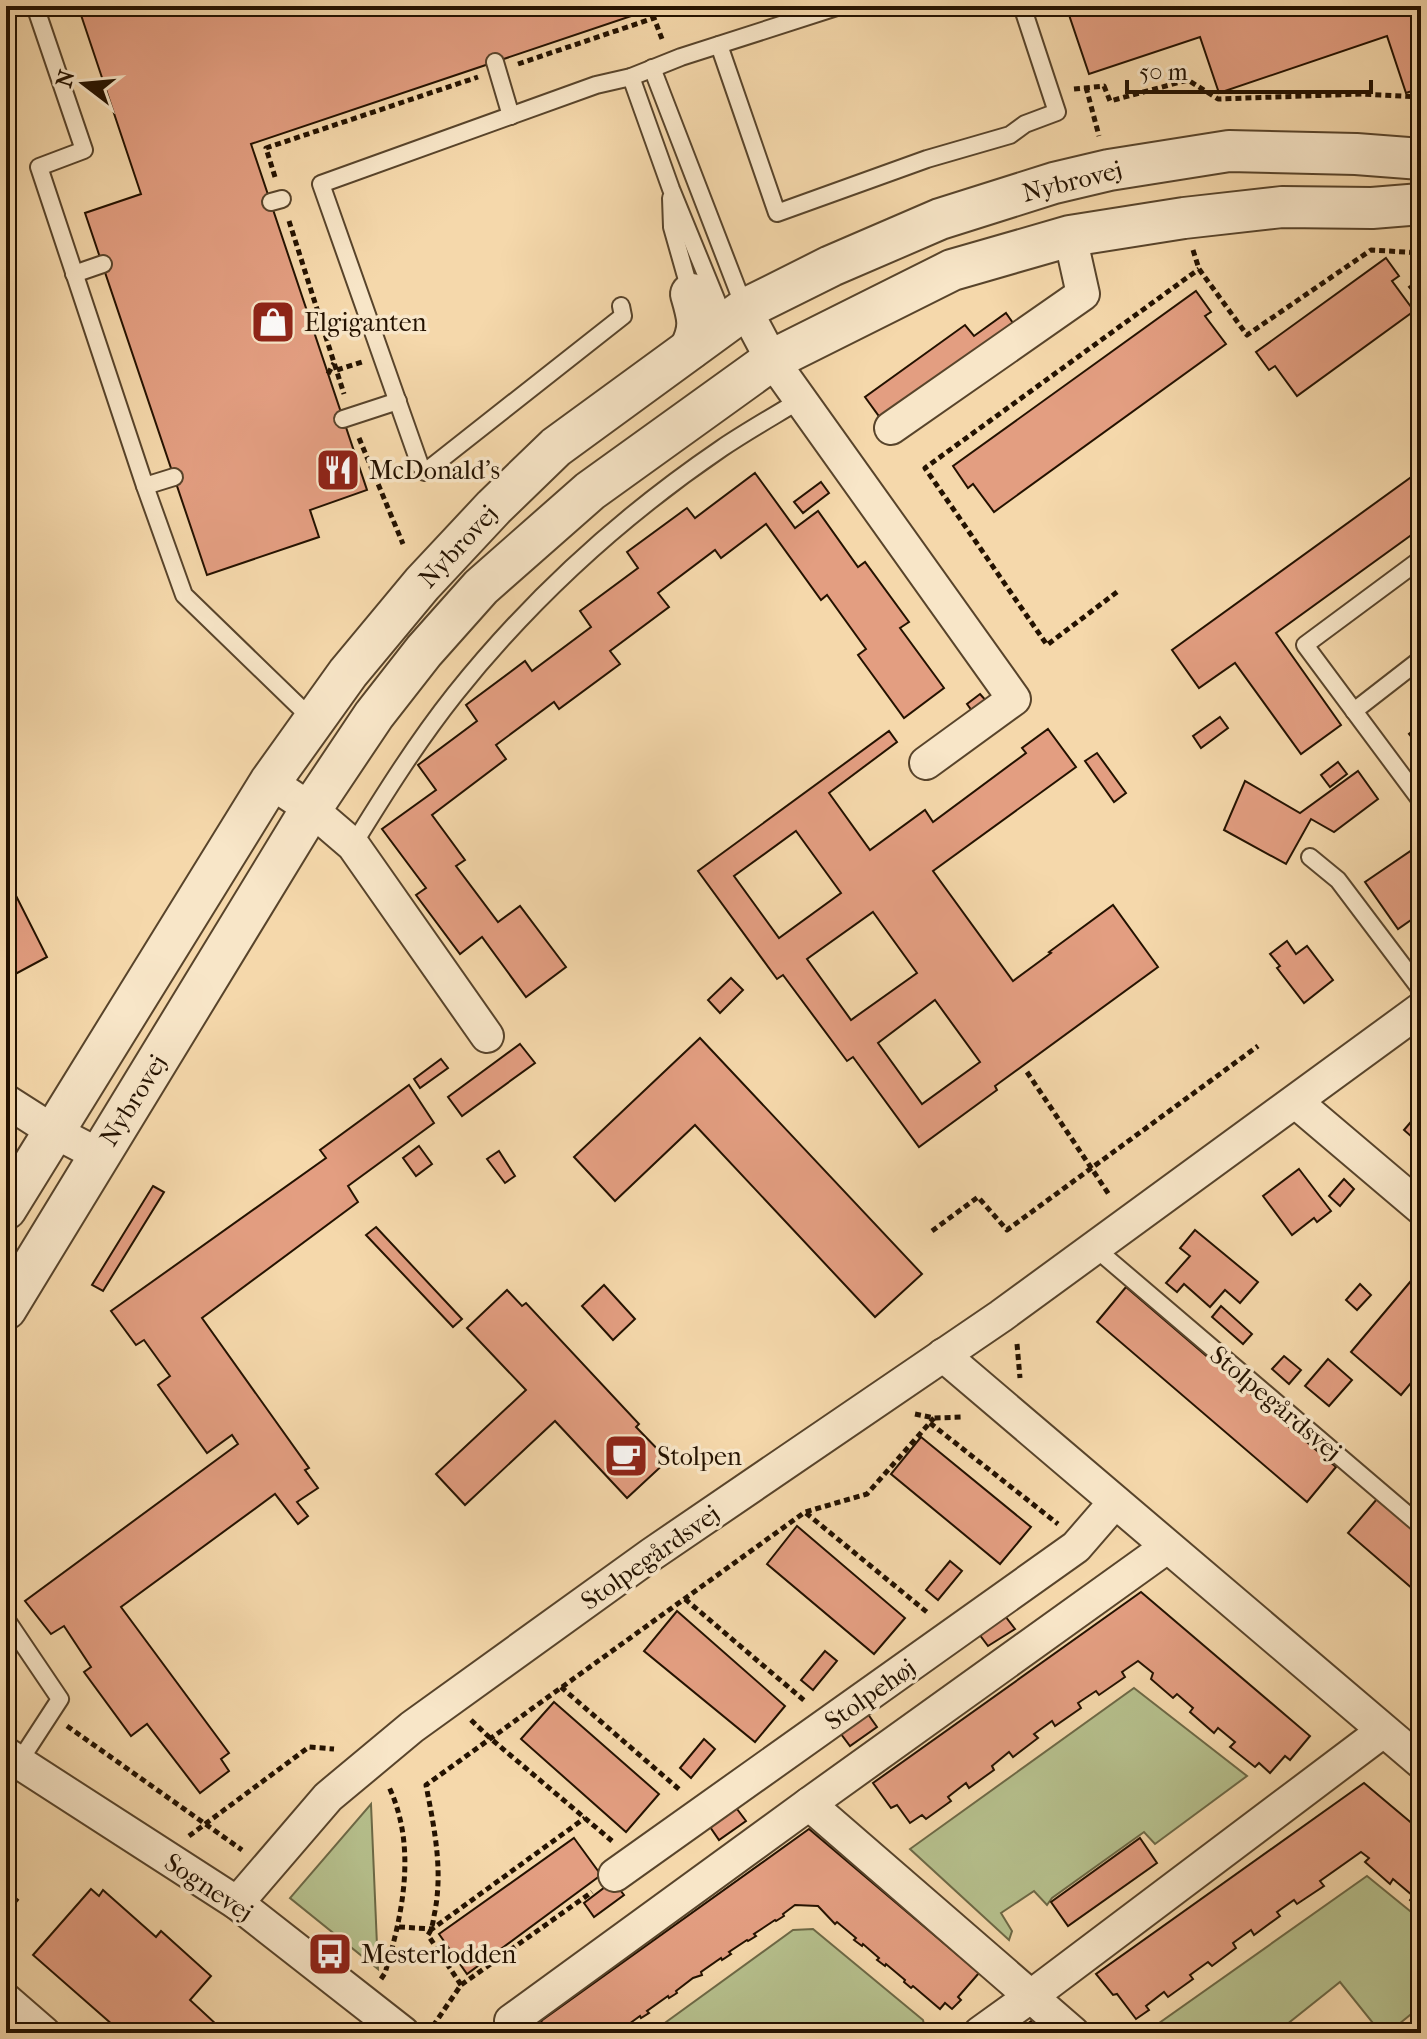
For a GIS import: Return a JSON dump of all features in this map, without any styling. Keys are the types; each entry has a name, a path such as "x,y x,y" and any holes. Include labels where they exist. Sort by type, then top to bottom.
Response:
{"street":[{"name":"Nybrovej","path":"6,1309 311,809 374,715 424,651 481,587 590,491 595,462 745,334 831,266 940,219 1054,183 1109,170 1229,151 1421,159"},
{"path":"1054,183 1070,236"},
{"name":"Nybrovej","path":"6,1209 270,782 348,673 422,584 556,447 690,349 1070,236 1282,207 1372,208 1421,204"},
{"name":"Nybrovej","path":"891,428 1083,294 1070,236"},
{"path":"745,334 768,340 773,315 868,268 887,242"},
{"path":"690,349 699,320 691,294"},
{"path":"745,334 800,400 1014,699 926,763"},
{"path":"270,782 311,809 353,845 487,1036"},
{"name":"Stolpegårdsvej","path":"237,1903 328,1797 412,1727 652,1554 1014,1307 1421,1009"},
{"path":"6,1101 99,1155"},
{"path":"1296,1102 1421,1208"},
{"path":"943,1355 1421,1762"},
{"name":"Stolpehøj","path":"626,1868 1081,1542 1115,1502"},
{"name":"Stolpehøj","path":"511,2021 1167,1547"},
{"path":"980,2033 1383,1731"},
{"name":"Sognevej","path":"12,1758 237,1903 403,2033"},
{"path":"809,1804 1073,2033"},
{"path":"6,2000 44,2033"}],"lane":[{"path":"35,6 84,150 39,167 184,595 314,721"},
{"path":"621,306 623,316 425,472 321,184 596,85 631,77 840,6"},
{"path":"719,45 777,213 927,159 1010,135 1025,124 1057,112 1022,6"},
{"path":"495,62 511,116"},
{"path":"652,68 745,334"},
{"path":"631,77 671,189 745,334"},
{"path":"671,189 672,227 691,294"},
{"path":"74,274 103,264"},
{"path":"353,845 401,767 456,694 515,625 580,560 649,501 723,448 800,400"},
{"path":"343,419 398,401"},
{"path":"145,486 174,477"},
{"path":"1421,559 1305,645 1421,801"},
{"path":"1354,711 1421,659"},
{"path":"1310,857 1338,880 1421,990"},
{"name":"Stolpegårdsvej","path":"1095,1248 1421,1526"},
{"path":"6,1619 60,1699 12,1758"}],"path":[{"path":"1109,170 1086,87 1104,86 1110,101 1188,80 1218,99 1362,94 1421,97"},
{"path":"385,108 388,98"},
{"path":"1184,218 1199,269 1247,335 1371,250 1421,253"},
{"path":"1117,592 1047,645 925,468 1199,269"},
{"path":"328,374 334,362"},
{"path":"375,476 403,544"},
{"path":"932,1231 978,1197 1007,1230 1258,1046"},
{"path":"1027,1072 1128,1224"},
{"path":"871,1404 932,1420 1018,1420 1014,1307"},
{"path":"432,1929 439,1888 437,1841 426,1785 805,1512 867,1494 932,1420"},
{"path":"932,1420 1081,1542"},
{"path":"805,1512 954,1634"},
{"path":"685,1599 830,1723"},
{"path":"561,1687 704,1812"},
{"path":"50,1714 269,1868"},
{"path":"427,2033 461,1985 626,1868 585,1818 490,1738"},
{"path":"162,1855 309,1747 337,1750 370,1762 387,1782 397,1805 404,1844 405,1885 399,1927 385,1973 366,2004"},
{"path":"461,1985 428,1935 432,1929 585,1818"},
{"path":"399,1927 432,1929"}],"green space":[{"path":"1134,1688 1247,1776 1155,1844 1144,1832 1052,1898 1047,1905 1034,1891 1001,1913 1012,1931 1009,1940 910,1849"},
{"path":"371,1804 378,1969 290,1898"},
{"path":"1367,1876 1421,1920 1421,2006 1388,2033 1379,2033 1340,1982 1276,2033 1145,2033"},
{"path":"813,1929 923,2020 926,2033 651,2033 793,1930"}],"building":[{"path":"99,6 661,6 251,144 367,490 310,510 319,537 207,575 85,213 141,194 80,12"},
{"path":"1066,6 1421,6 1421,88 1406,93 1387,36 1219,93 1200,37 1089,74"},
{"path":"1386,258 1399,276 1392,281 1414,311 1297,396 1275,366 1269,370 1256,352"},
{"path":"1417,281 1421,285 1421,302 1409,287"},
{"path":"1196,291 1211,312 1205,316 1226,344 994,512 973,484 968,488 953,466"},
{"path":"1006,313 1013,323 881,419 865,397 965,325 974,336"},
{"path":"1421,470 1421,528 1276,633 1341,725 1301,754 1235,663 1199,688 1172,650"},
{"path":"755,473 795,528 818,511 858,567 865,562 909,622 900,628 944,688 904,718 858,655 866,649 827,595 821,600 766,524 721,558 715,550 658,593 669,607 610,651 620,664 559,709 554,702 496,745 506,759 432,815 465,860 456,866 498,922 520,906 566,967 526,997 482,937 460,954 416,895 426,888 382,829 436,790 418,765 477,721 466,705 525,661 532,671 591,627 580,611 638,568 627,552 687,508 695,518"},
{"path":"821,482 829,493 803,513 794,502"},
{"path":"980,694 989,704 975,715 967,704"},
{"path":"1220,717 1228,728 1201,748 1193,736"},
{"path":"1421,724 1421,749 1409,734"},
{"path":"1048,729 1076,767 933,871 1013,981 1113,905 1158,967 995,1086 997,1090 919,1147 853,1057 847,1061 783,975 777,979 698,871 889,731 897,742 829,793 870,850 925,810 933,822 1026,753 1022,748","holes":["796,831 841,893 779,938 734,876","873,912 917,973 851,1020 807,959","935,1000 980,1062 922,1104 878,1043"]},
{"path":"1097,753 1126,793 1114,802 1085,761"},
{"path":"1338,762 1347,774 1330,787 1321,775"},
{"path":"1358,771 1378,799 1334,832 1311,819 1286,864 1224,830 1245,781 1300,813"},
{"path":"1412,850 1421,863 1421,873 1418,875 1421,878 1421,913 1398,929 1365,882"},
{"path":"6,876 47,957 6,979"},
{"path":"1287,941 1296,954 1307,946 1333,980 1304,1003 1270,954"},
{"path":"731,978 743,990 720,1013 708,1000"},
{"path":"700,1038 922,1274 875,1317 695,1125 615,1201 574,1157"},
{"path":"520,1044 535,1063 462,1116 448,1097"},
{"path":"441,1059 448,1068 420,1088 414,1079"},
{"path":"409,1085 434,1123 348,1186 358,1202 202,1318 309,1468 305,1470 318,1488 297,1502 308,1516 298,1524 275,1494 121,1607 229,1753 221,1759 229,1771 200,1793 147,1724 131,1736 84,1672 91,1667 64,1626 51,1634 25,1601 238,1444 232,1435 207,1453 158,1385 170,1376 144,1340 136,1345 111,1311 326,1158 320,1150"},
{"path":"1421,1110 1421,1145 1404,1130"},
{"path":"419,1146 432,1164 416,1176 403,1158"},
{"path":"499,1151 515,1176 505,1183 487,1159"},
{"path":"1299,1169 1331,1211 1317,1222 1314,1218 1292,1235 1263,1196"},
{"path":"1344,1179 1354,1189 1340,1206 1329,1196"},
{"path":"153,1186 164,1192 103,1291 92,1285"},
{"path":"376,1227 462,1319 453,1327 366,1235"},
{"path":"1195,1230 1258,1282 1240,1303 1225,1290 1210,1307 1184,1284 1177,1292 1166,1283 1190,1256 1180,1248"},
{"path":"1416,1275 1421,1279 1421,1342 1414,1350 1421,1356 1421,1371 1401,1395 1351,1352"},
{"path":"1360,1284 1371,1295 1357,1310 1346,1300"},
{"path":"604,1285 635,1319 613,1340 582,1306"},
{"path":"1126,1287 1336,1467 1307,1502 1097,1322"},
{"path":"507,1290 522,1306 526,1303 639,1424 636,1427 668,1460 627,1498 555,1421 465,1505 436,1474 526,1390 467,1328"},
{"path":"1221,1306 1252,1334 1243,1344 1212,1317"},
{"path":"1284,1356 1301,1370 1289,1384 1272,1369"},
{"path":"1328,1359 1352,1380 1329,1406 1305,1386"},
{"path":"921,1437 1031,1527 1000,1564 891,1474"},
{"path":"1377,1499 1421,1537 1421,1596 1348,1533"},
{"path":"797,1526 905,1618 874,1654 767,1564"},
{"path":"950,1561 962,1571 938,1600 926,1590"},
{"path":"1141,1592 1310,1736 1290,1760 1285,1756 1270,1773 1259,1763 1255,1767 1230,1747 1235,1742 1218,1728 1214,1733 1190,1712 1193,1708 1177,1694 1173,1698 1151,1679 1153,1673 1138,1661 1122,1672 1125,1677 1099,1695 1096,1691 1078,1703 1081,1708 1055,1726 1052,1721 1034,1734 1038,1738 1013,1757 1009,1752 992,1766 994,1770 969,1788 966,1783 948,1797 951,1801 926,1819 922,1815 910,1823 897,1805 891,1808 873,1783"},
{"path":"677,1611 785,1706 755,1742 644,1651"},
{"path":"1002,1612 1015,1629 988,1646 976,1630"},
{"path":"825,1651 837,1661 813,1690 801,1680"},
{"path":"554,1702 659,1794 626,1832 521,1739"},
{"path":"865,1710 877,1727 850,1746 838,1730"},
{"path":"704,1739 715,1749 691,1778 680,1768"},
{"path":"1364,1783 1421,1831 1421,1910 1410,1900 1413,1896 1393,1879 1390,1884 1365,1862 1369,1858 1361,1852 1320,1881 1324,1886 1297,1904 1294,1900 1277,1912 1280,1916 1254,1935 1251,1930 1233,1943 1236,1948 1212,1966 1208,1962 1190,1975 1193,1979 1168,1997 1164,1992 1146,2006 1149,2010 1136,2019 1117,1994 1113,1995 1096,1974"},
{"path":"734,1805 746,1821 719,1840 708,1824"},
{"path":"809,1829 979,1973 958,1997 961,2000 952,2009 945,2003 940,2009 913,1986 911,1988 818,1906 795,1905 784,1916 754,1934 756,1936 729,1952 731,1954 701,1972 702,1975 693,1978 677,1993 668,1996 647,2011 649,2013 622,2029 621,2033 550,2033 541,2021"},
{"path":"574,1838 601,1875 467,1974 439,1934"},
{"path":"1140,1838 1157,1863 1068,1926 1051,1902"},
{"path":"613,1881 624,1895 594,1917 584,1903"},
{"path":"91,1889 99,1896 103,1890 156,1937 161,1931 211,1976 190,2000 217,2025 210,2033 122,2033 33,1955"},
{"path":"6,1890 18,1900 6,1915"},
{"path":"1034,2019 1050,2033 1015,2033"}],"place":[{"name":"Elgiganten","path":"273,322"},
{"name":"McDonald's","path":"338,470"},
{"name":"Stolpen","path":"626,1456"},
{"name":"Mesterlodden","path":"330,1954"}]}
